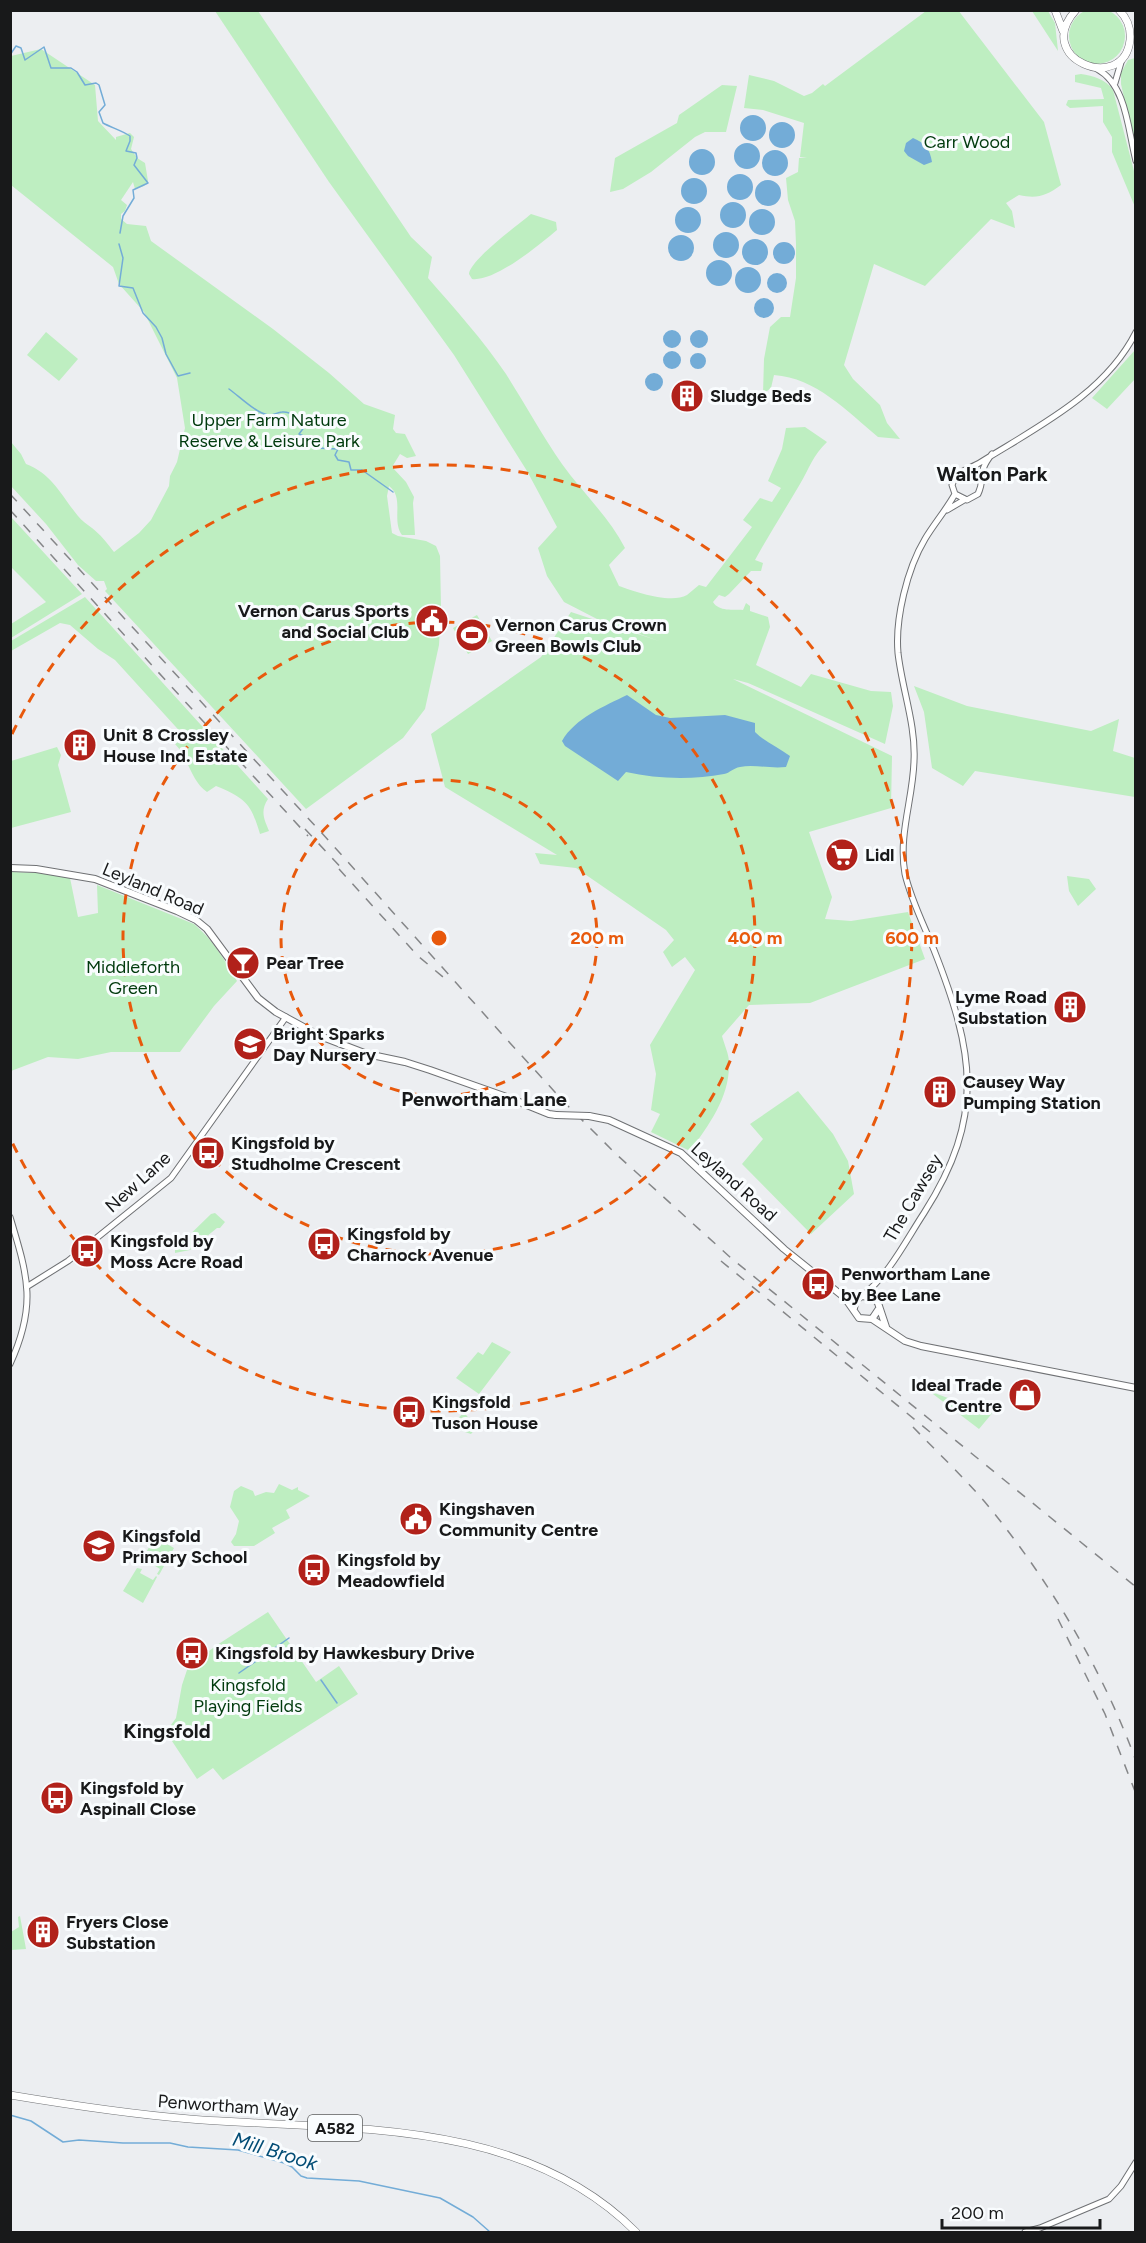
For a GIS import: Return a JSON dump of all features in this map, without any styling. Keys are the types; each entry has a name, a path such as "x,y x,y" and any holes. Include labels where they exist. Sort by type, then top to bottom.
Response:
{"highway":[{"path":"1055,10 1068,51 1073,58 1088,67 1097,69 1136,52"},
{"path":"1064,34 1070,17 1076,10"},
{"path":"1123,14 1136,30"},
{"path":"1123,14 1130,38 1123,56"},
{"name":"Penwortham Way","path":"10,2095 190,2119 402,2132 445,2139 486,2148 569,2183 596,2200 636,2232"}],"main road":[{"name":"Leyland Road","path":"10,868 36,869 95,879 196,920 213,936 258,998 286,1017 345,1047 476,1085 549,1114 589,1116 609,1120 681,1153 784,1249 845,1298 854,1308"},
{"path":"886,1328 878,1310 877,1301 870,1296 859,1298 854,1308 860,1318 872,1319 905,1341 936,1350 1136,1388"},
{"name":"Leyland Road","path":"845,1298 859,1298"},
{"path":"872,1319 878,1310"}],"street":[{"path":"1115,83 1123,56"},
{"path":"1097,69 1109,76 1115,83 1124,107 1136,161"},
{"path":"964,500 955,494 952,485 959,473 966,471 1062,410 1100,381 1121,357 1135,333"},
{"path":"939,518 949,508 978,494 981,488 982,469 992,454"},
{"path":"966,471 975,473 981,480"},
{"name":"The Cawsey","path":"877,1301 876,1293 880,1280 936,1194 952,1162 959,1142 967,1094 965,1047 958,1015 911,893 903,859 903,843 914,768 913,742 898,651 899,622 913,567 924,541 955,494"},
{"name":"New Lane","path":"28,1286 68,1261 171,1178 286,1017"},
{"path":"10,1217 28,1286 27,1315 10,1364"},
{"name":"The Cawsey","path":"859,1298 880,1280"},
{"path":"1025,2232 1041,2230 1109,2199 1121,2186 1136,2162"}],"green space":[{"path":"1097,8 1112,13 1120,21 1125,36 1120,51 1112,59 1097,64 1082,59 1074,51 1069,36 1074,21 1082,13"},
{"name":"Carr Wood","path":"958,10 1044,122 1061,185 1041,196 1019,195 1006,203 1012,211 1015,228 991,219 925,286 874,264 844,365 853,379 880,405 887,423 900,439 878,437 830,397 804,382 774,375 771,388 763,394 764,359 770,327 781,317 790,317 796,278 795,221 788,200 786,178 798,172 799,158 807,158 800,157 804,123 763,110 744,108 749,75 774,81 804,96 823,84 825,86 926,11"},
{"path":"215,11 258,11 411,237 432,257 428,278 497,361 562,464 619,537 625,548 609,565 619,586 663,598 687,595 699,585 706,587 752,527 743,520 760,498 772,502 781,488 768,481 782,449 786,428 805,427 827,442 815,457 755,560 763,563 761,571 751,571 729,594 725,597 719,595 713,602 722,609 731,610 743,610 746,603 750,606 750,611 768,617 770,627 756,665 801,687 811,674 871,691 891,692 893,706 885,744 748,683 733,679 892,756 891,808 809,832 832,897 825,919 851,921 908,912 925,959 810,1003 749,1005 722,1036 729,1060 726,1087 711,1121 690,1151 651,1132 660,1114 651,1110 656,1074 650,1045 695,970 685,957 672,967 663,952 674,940 666,930 576,868 540,864 535,853 557,855 445,787 431,734 541,657 571,612 659,641 597,619 564,602 547,576 538,548 557,527 527,471 454,355 329,182"},
{"path":"1032,11 1048,11 1055,23 1058,51"},
{"name":"Upper Farm Nature Reserve & Leisure Park","path":"41,49 95,85 98,121 116,140 116,137 130,133 134,137 131,149 137,158 145,163 148,181 144,186 135,189 133,182 121,200 127,205 121,214 121,219 127,224 146,226 151,241 273,329 364,404 395,415 393,429 396,433 405,434 416,456 407,458 400,454 392,467 406,482 414,497 415,535 402,535 398,523 396,497 389,486 387,496 392,533 426,541 436,546 440,556 439,645 425,709 403,738 306,809 105,591 107,589 104,581 96,581 78,565 46,524 11,486 11,442 26,464 49,479 80,518 107,542 114,552 139,533 151,520 169,486 185,428 177,378 144,312 119,284 113,267 11,185 11,56"},
{"path":"1135,58 1135,147 1121,84 1121,73 1128,60"},
{"path":"1081,74 1103,81 1113,90 1135,175 1135,207 1112,152 1112,137 1103,122 1103,106 1070,108 1066,105 1068,100 1104,99 1101,88 1075,82 1075,75"},
{"path":"722,85 737,86 726,132 705,132 695,137 651,172 623,189 610,192 615,158 677,123 679,115"},
{"path":"531,214 556,222 557,230 504,269 492,275 472,279 469,274 477,260"},
{"path":"46,332 78,359 59,381 27,355"},
{"path":"1135,350 1135,379 1107,409 1092,398"},
{"path":"11,517 82,594 11,638 11,624 46,602 11,567"},
{"path":"85,597 268,799 263,811 269,831 260,834 250,808 234,794 216,786 207,792 201,787 175,744 185,737 115,660 70,625 60,623 11,651 11,641"},
{"name":"Vernon Carus Crown Green Bowls Club","path":"477,615 492,641 468,654 453,628"},
{"path":"914,686 967,706 1091,731 1119,719 1113,751 1135,758 1135,797 975,771 963,786 932,768 924,712"},
{"path":"57,747 61,755 58,765 71,812 11,828 11,761"},
{"name":"Middleforth Green","path":"11,872 40,873 70,878 78,917 98,913 97,885 194,924 213,943 237,981 214,1006 180,1052 111,1052 78,1059 48,1057 11,1071"},
{"path":"1067,876 1089,879 1096,889 1078,906 1069,891"},
{"path":"798,1091 833,1134 848,1161 854,1194 811,1234 742,1164 763,1139 750,1124"},
{"path":"215,1213 225,1222 220,1228 190,1250 175,1253 175,1249 211,1214"},
{"path":"492,1342 511,1352 479,1394 456,1378 478,1352 483,1355"},
{"path":"929,1391 956,1401 993,1406 994,1411 979,1429"},
{"path":"464,1412 476,1428 471,1434 450,1427"},
{"path":"279,1484 292,1490 298,1487 298,1490 310,1496 286,1510 290,1518 272,1528 275,1533 254,1546 234,1546 231,1542 236,1534 239,1521 230,1507 234,1491 241,1486 253,1491 255,1496 266,1492 274,1493"},
{"path":"155,1537 174,1548 159,1575 157,1574 160,1569 147,1561 144,1565 141,1561"},
{"path":"137,1568 142,1569 140,1573 153,1580 157,1577 143,1603 123,1591"},
{"name":"Kingsfold Playing Fields","path":"268,1612 316,1682 339,1666 358,1694 223,1780 213,1768 197,1779 166,1732 176,1718 188,1667"},
{"path":"20,1916 26,1949 11,1950 11,1932 19,1927 18,1917"}],"water":[{"path":"753,115 762,119 766,128 762,137 753,141 744,137 740,128 744,119"},
{"path":"782,122 791,126 795,135 791,144 782,148 773,144 769,135 773,126"},
{"path":"913,138 926,147 932,162 924,165 908,156 904,151 906,143"},
{"path":"747,143 756,147 760,156 756,165 747,169 738,165 734,156 738,147"},
{"path":"702,149 711,153 715,162 711,171 702,175 693,171 689,162 693,153"},
{"path":"775,150 784,154 788,163 784,172 775,176 766,172 762,163 766,154"},
{"path":"740,174 749,178 753,187 749,196 740,200 731,196 727,187 731,178"},
{"path":"694,178 703,182 707,191 703,200 694,204 685,200 681,191 685,182"},
{"path":"768,180 777,184 781,193 777,202 768,206 759,202 755,193 759,184"},
{"path":"733,202 742,206 746,215 742,224 733,228 724,224 720,215 724,206"},
{"path":"688,207 697,211 701,220 697,229 688,233 679,229 675,220 679,211"},
{"path":"762,209 771,213 775,222 771,231 762,235 753,231 749,222 753,213"},
{"path":"726,232 735,236 739,245 735,254 726,258 717,254 713,245 717,236"},
{"path":"681,235 690,239 694,248 690,257 681,261 672,257 668,248 672,239"},
{"path":"755,239 764,243 768,252 764,261 755,265 746,261 742,252 746,243"},
{"path":"784,242 792,245 795,253 792,261 784,264 776,261 773,253 776,245"},
{"path":"719,260 728,264 732,273 728,282 719,286 710,282 706,273 710,264"},
{"path":"748,267 757,271 761,280 757,289 748,293 739,289 735,280 739,271"},
{"path":"773,273 781,273 787,279 787,287 781,293 773,293 767,287 767,279"},
{"path":"764,298 771,301 774,308 771,315 764,318 757,315 754,308 757,301"},
{"path":"672,330 678,333 681,339 678,345 672,348 666,345 663,339 666,333"},
{"path":"699,330 705,333 708,339 705,345 699,348 693,345 690,339 693,333"},
{"path":"672,351 678,354 681,360 678,366 672,369 666,366 663,360 666,354"},
{"path":"695,353 701,353 706,361 704,367 695,369 690,364 690,358"},
{"path":"654,373 660,376 663,382 660,388 654,391 648,388 645,382 648,376"},
{"path":"627,695 656,715 670,718 725,715 755,723 755,732 790,756 786,767 745,766 724,774 687,778 626,772 618,781 565,746 562,741 582,719"}],"waterway":[{"path":"10,55 16,46 21,48 25,60 44,47 51,68 71,68 77,72 85,85 96,83 99,85 105,105 99,112 103,123 130,136 126,151 136,153 137,158 134,165 148,183 133,190 134,198 123,216 120,233"},
{"path":"119,244 123,258 119,286 133,288 143,313 156,327 162,338 166,354 178,376 190,373"},
{"path":"229,389 263,414 285,412 295,416 305,426 299,434 308,438 317,448 338,449 335,455 338,460 349,462 351,470 362,470 393,492"},
{"path":"239,1673 289,1638"},
{"path":"321,1680 337,1703"},
{"name":"Mill Brook","path":"10,2115 31,2121 63,2142 79,2140 170,2143 188,2147 238,2150 284,2163 307,2178 359,2181 440,2198 473,2217 490,2232"}],"railway":[{"path":"10,494 330,842 565,1103 616,1154 731,1258 1136,1587"},
{"path":"10,510 308,836"},
{"path":"305,829 346,873"},
{"path":"339,869 418,956 443,977"},
{"path":"721,1261 930,1432"},
{"path":"913,1427 984,1502 1036,1570 1092,1662 1136,1761"},
{"path":"1058,1619 1105,1714 1136,1794"}],"place":[{"name":"Sludge Beds","path":"687,396"},
{"name":"Vernon Carus Sports and Social Club","path":"432,621"},
{"name":"Vernon Carus Crown Green Bowls Club","path":"472,635"},
{"name":"Unit 8 Crossley House Ind. Estate","path":"80,745"},
{"name":"Lidl","path":"842,855"},
{"name":"Pear Tree","path":"243,963"},
{"name":"Lyme Road Substation","path":"1070,1007"},
{"name":"Bright Sparks Day Nursery","path":"250,1044"},
{"name":"Causey Way Pumping Station","path":"940,1092"},
{"name":"Kingsfold by Studholme Crescent","path":"208,1153"},
{"name":"Kingsfold by Charnock Avenue","path":"324,1244"},
{"name":"Kingsfold by Moss Acre Road","path":"87,1251"},
{"name":"Penwortham Lane by Bee Lane","path":"818,1284"},
{"name":"Ideal Trade Centre","path":"1025,1395"},
{"name":"Kingsfold Tuson House","path":"409,1412"},
{"name":"Kingshaven Community Centre","path":"416,1519"},
{"name":"Kingsfold Primary School","path":"99,1546"},
{"name":"Kingsfold by Meadowfield","path":"314,1570"},
{"name":"Kingsfold by Hawkesbury Drive","path":"192,1653"},
{"name":"Kingsfold by Aspinall Close","path":"57,1798"},
{"name":"Fryers Close Substation","path":"43,1932"}],"district":[{"name":"Walton Park","path":"992,474"},
{"name":"Penwortham Lane","path":"484,1099"},
{"name":"Kingsfold","path":"167,1731"}]}
